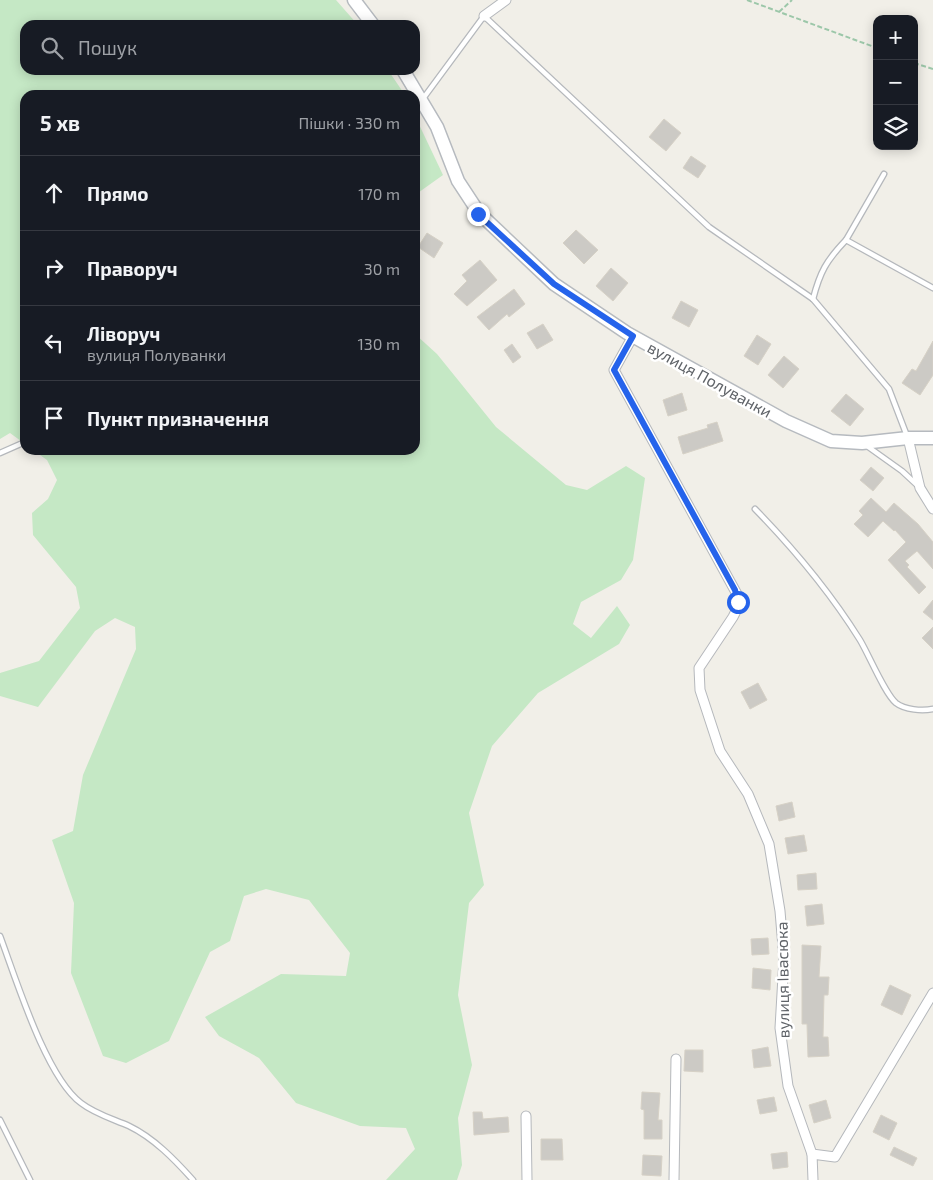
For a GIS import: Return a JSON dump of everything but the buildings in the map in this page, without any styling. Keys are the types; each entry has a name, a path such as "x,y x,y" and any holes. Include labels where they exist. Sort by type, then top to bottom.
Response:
{"street":[{"path":"354,0 369,20"},
{"path":"484,16 506,0"},
{"name":"вулиця Полуванки","path":"406,75 415,90"},
{"name":"вулиця Полуванки","path":"421,101 437,127 458,182 478,214 554,284 633,336 786,421 831,441 862,443 908,438 933,438"},
{"name":"вулиця Івасюка","path":"633,336 614,370 738,596 737,609 733,617 699,668 700,690 720,751 748,794 769,844 780,911 784,960 780,1028 788,1086 812,1154 813,1180"},
{"path":"908,438 920,488 933,509"},
{"path":"812,1154 835,1157 933,992"},
{"path":"674,1180 676,1059"},
{"path":"526,1116 527,1180"}],"lane":[{"path":"421,101 484,16 709,227 813,299 889,388 908,438"},
{"path":"813,299 820,273 828,258 846,240 884,174"},
{"path":"846,240 933,288"},
{"path":"862,443 902,471 920,488"},
{"path":"0,453 20,444"},
{"path":"755,509 789,545 831,599 859,639 892,698 901,706 926,710 933,709"},
{"path":"0,936 49,1060 66,1088 81,1103 131,1127 171,1156 193,1180"},
{"path":"0,1120 30,1180"}],"path":[{"path":"747,0 873,47"},
{"path":"778,12 792,0"},
{"path":"918,64 933,69"}],"green space":[{"path":"0,0 336,0 354,20 20,20 20,75 391,75 402,90 20,90 20,440 10,433 0,439"},
{"path":"420,127 443,175 420,191"},
{"path":"420,339 437,354 496,427 566,485 587,490 626,466 645,478 633,560 621,580 581,602 573,624 591,638 617,606 630,625 619,644 538,693 492,746 469,813 484,885 469,903 458,995 472,1065 458,1118 462,1165 457,1180 386,1180 415,1149 406,1128 360,1126 296,1103 259,1058 219,1036 205,1017 281,974 346,976 350,953 309,900 266,889 244,896 230,941 210,952 169,1041 126,1063 103,1056 71,973 74,903 52,840 73,831 83,775 136,649 135,627 115,618 95,631 38,707 0,696 0,673 39,661 80,608 76,587 33,535 32,513 48,499 57,480 47,460 40,455 420,455"}],"route":[{"path":"478,214 554,284 633,336 614,370 716,559 735,590 738,602"}]}
